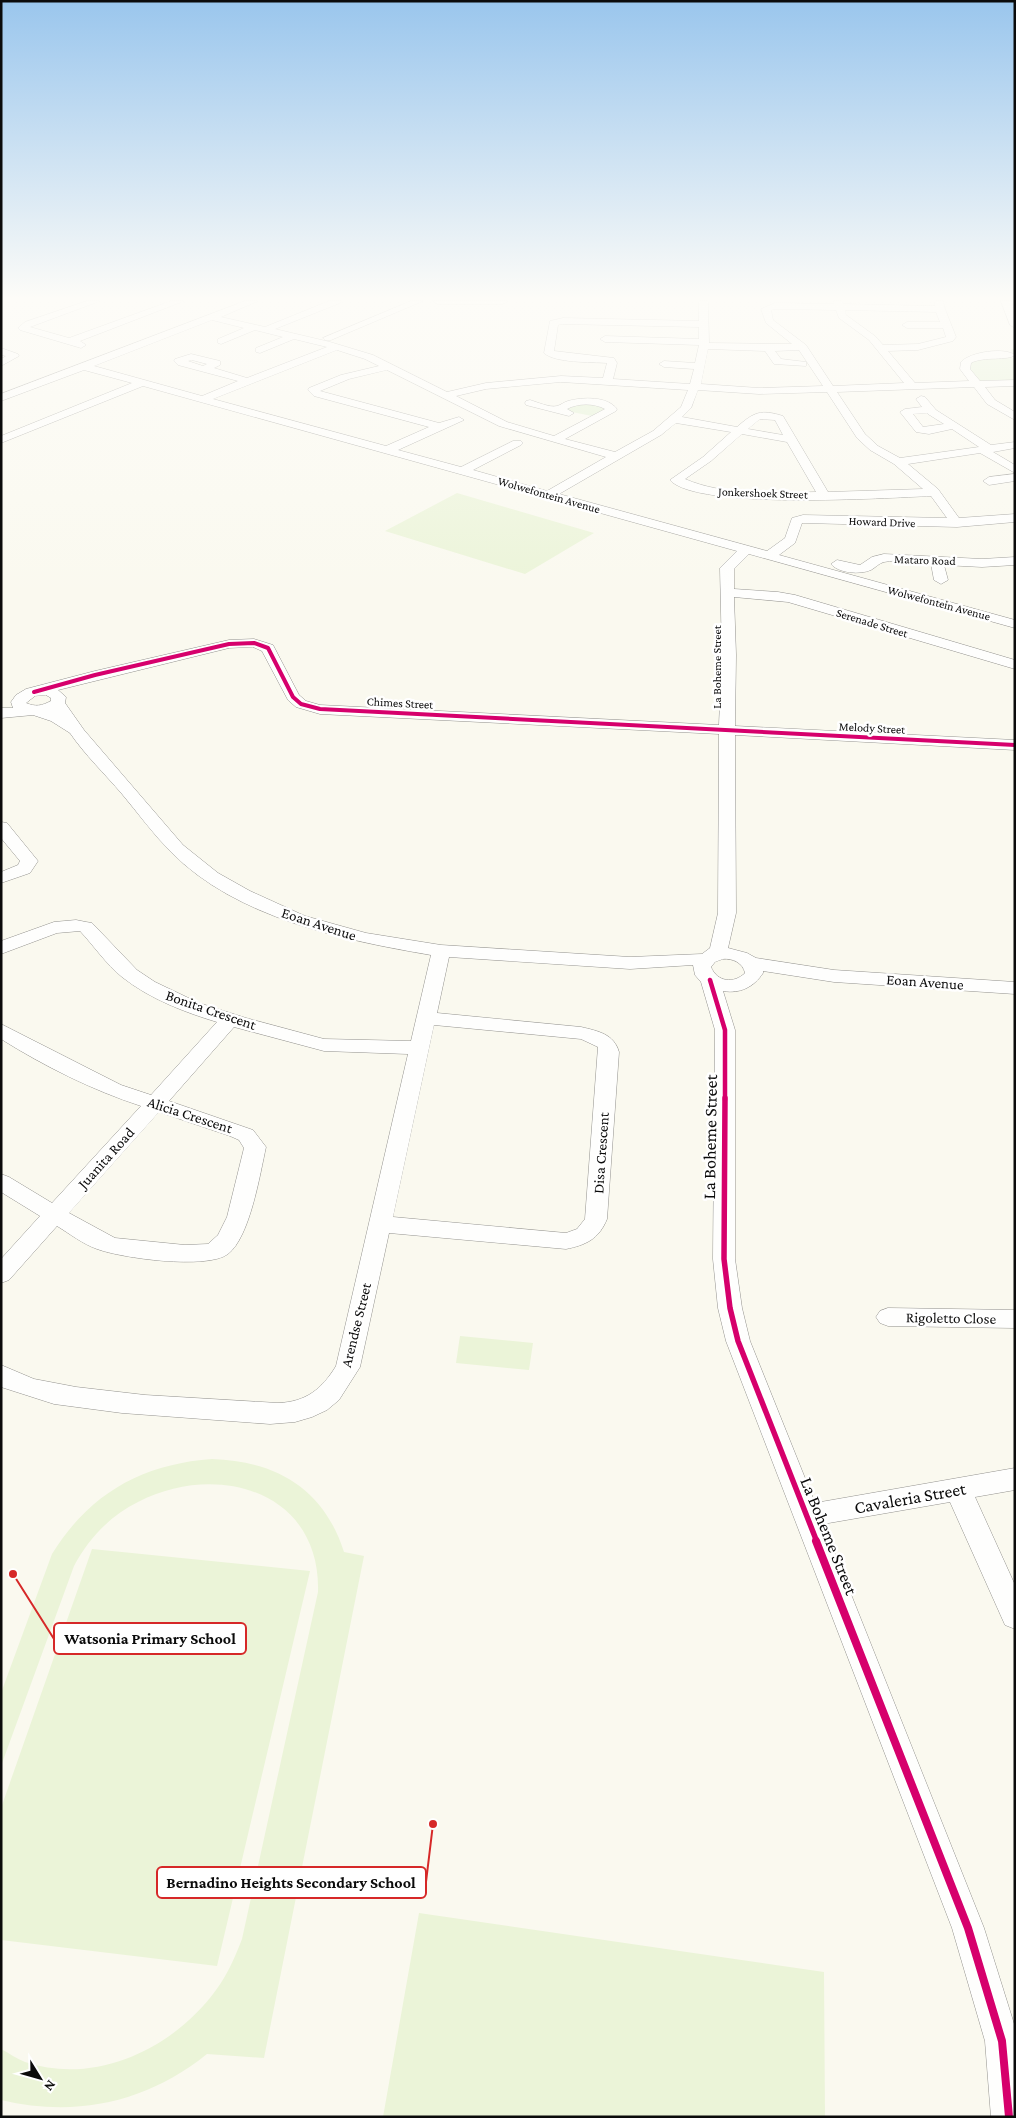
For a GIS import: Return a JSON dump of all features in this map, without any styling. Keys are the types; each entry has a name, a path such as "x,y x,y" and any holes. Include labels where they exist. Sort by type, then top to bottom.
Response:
{"street":[{"path":"1,440 98,400"},
{"name":"Wolwefontein Avenue","path":"206,400 1015,624"},
{"path":"342,400 439,426"},
{"path":"456,400 495,420 555,440 616,456"},
{"path":"548,495 657,433 687,406 689,400"},
{"path":"837,400 860,436 874,448 898,462 934,492 957,523"},
{"path":"923,400 929,409 986,446 985,452 1015,470"},
{"path":"988,400 1015,417"},
{"path":"555,440 612,408 605,404 580,402 570,404 558,410"},
{"path":"530,403 594,419"},
{"path":"82,406 102,412"},
{"path":"929,409 905,412 920,430 953,426"},
{"path":"740,430 760,415 779,418 789,439 824,496"},
{"path":"674,419 789,439"},
{"path":"388,450 439,426 459,420"},
{"path":"27,429 48,435"},
{"name":"Jonkershoek Street","path":"740,430 707,459 676,480 681,484 722,493 824,496 934,492"},
{"path":"462,471 517,443"},
{"path":"898,462 1015,444"},
{"path":"989,481 1015,477"},
{"name":"Howard Drive","path":"769,556 791,540 796,521 803,519 957,523 1013,520"},
{"name":"Mataro Road","path":"780,548 853,568 866,568 876,560 882,559 1013,562"},
{"name":"La Boheme Street","path":"747,550 727,568 726,593 729,655 727,913 719,948 709,968 725,1030 724,1233 725,1274 730,1308 738,1341 805,1516 843,1606 968,1928 1002,2041 1009,2117"},
{"path":"936,561 941,580"},
{"name":"Serenade Street","path":"726,593 790,598 1015,665"},
{"name":"Chimes Street","path":"1,706 27,695 203,649 228,644 254,642 268,648 271,652 293,697 301,704 320,709 728,731"},
{"name":"Chimes Street","path":"33,711 45,710 82,683 109,673"},
{"path":"33,711 19,706 18,702 27,695 50,692 59,700"},
{"name":"Eoan Avenue","path":"59,700 78,733 177,849 212,877 244,896 299,920 364,938 441,951 709,968"},
{"path":"1,713 33,711"},
{"name":"Eoan Avenue","path":"33,711 63,721 78,733"},
{"name":"Melody Street","path":"728,731 1015,745"},
{"path":"1,827 29,861 27,866 20,871 1,878"},
{"name":"La Boheme Street","path":"725,1030 734,997 747,972 727,913"},
{"name":"Bonita Crescent","path":"1,948 61,925 79,924 86,927 129,973 144,984 188,1005 324,1045 419,1048"},
{"name":"Arendse Street","path":"1,1375 24,1386 54,1394 212,1410 287,1414 305,1410 321,1401 337,1387 348,1367 441,951"},
{"path":"728,954 747,972 725,985 709,968 728,954"},
{"name":"Eoan Avenue","path":"747,972 776,977 834,976 1015,988"},
{"name":"Disa Crescent","path":"379,1224 566,1241 579,1239 588,1234 593,1228 596,1219 609,1052 607,1044 593,1036 581,1033 425,1018"},
{"name":"Juanita Road","path":"1,1274 231,1019"},
{"name":"Alicia Crescent","path":"1,1030 25,1045 114,1090 237,1131 252,1141 256,1147 238,1214 228,1240 220,1248 207,1253 114,1247 99,1241 55,1214"},
{"path":"1,1182 55,1214"},
{"name":"Rigoletto Close","path":"888,1317 1015,1319"},
{"name":"Cavaleria Street","path":"805,1516 1015,1479"},
{"path":"958,1489 1015,1616"}],"green space":[{"path":"575,404 603,405 608,408 592,416 567,411 566,408"},
{"path":"457,493 594,533 525,574 385,531"},
{"path":"460,1336 533,1343 529,1370 456,1363"},
{"path":"212,1459 236,1461 257,1466 277,1473 295,1483 311,1495 324,1511 335,1530 344,1552 364,1556 264,2058 207,2054 160,2084 110,2102 84,2106 57,2107 1,2100 1,2049 25,2062 52,2068 79,2069 106,2065 131,2057 156,2045 199,2011 224,1978 242,1939 318,1592 314,1557 302,1530 283,1508 259,1494 230,1486 200,1485 169,1490 138,1502 109,1521 86,1546 74,1566 1,1766 1,1693 52,1554 83,1515 100,1499 120,1486 140,1475 163,1468 187,1462"},
{"path":"92,1549 310,1571 217,1966 1,1940 1,1808"},
{"path":"419,1913 824,1972 825,2117 383,2117"}],"cycle path":[{"path":"34,692 95,675 229,644 254,643 268,648 293,697 301,704 320,709 1015,745"},
{"path":"710,980 725,1030 724,1259 730,1308 738,1341 968,1928 1002,2041 1009,2117"}],"place":[{"name":"Watsonia Primary School","path":"13,1574"},
{"name":"Bernadino Heights Secondary School","path":"433,1824"}]}
